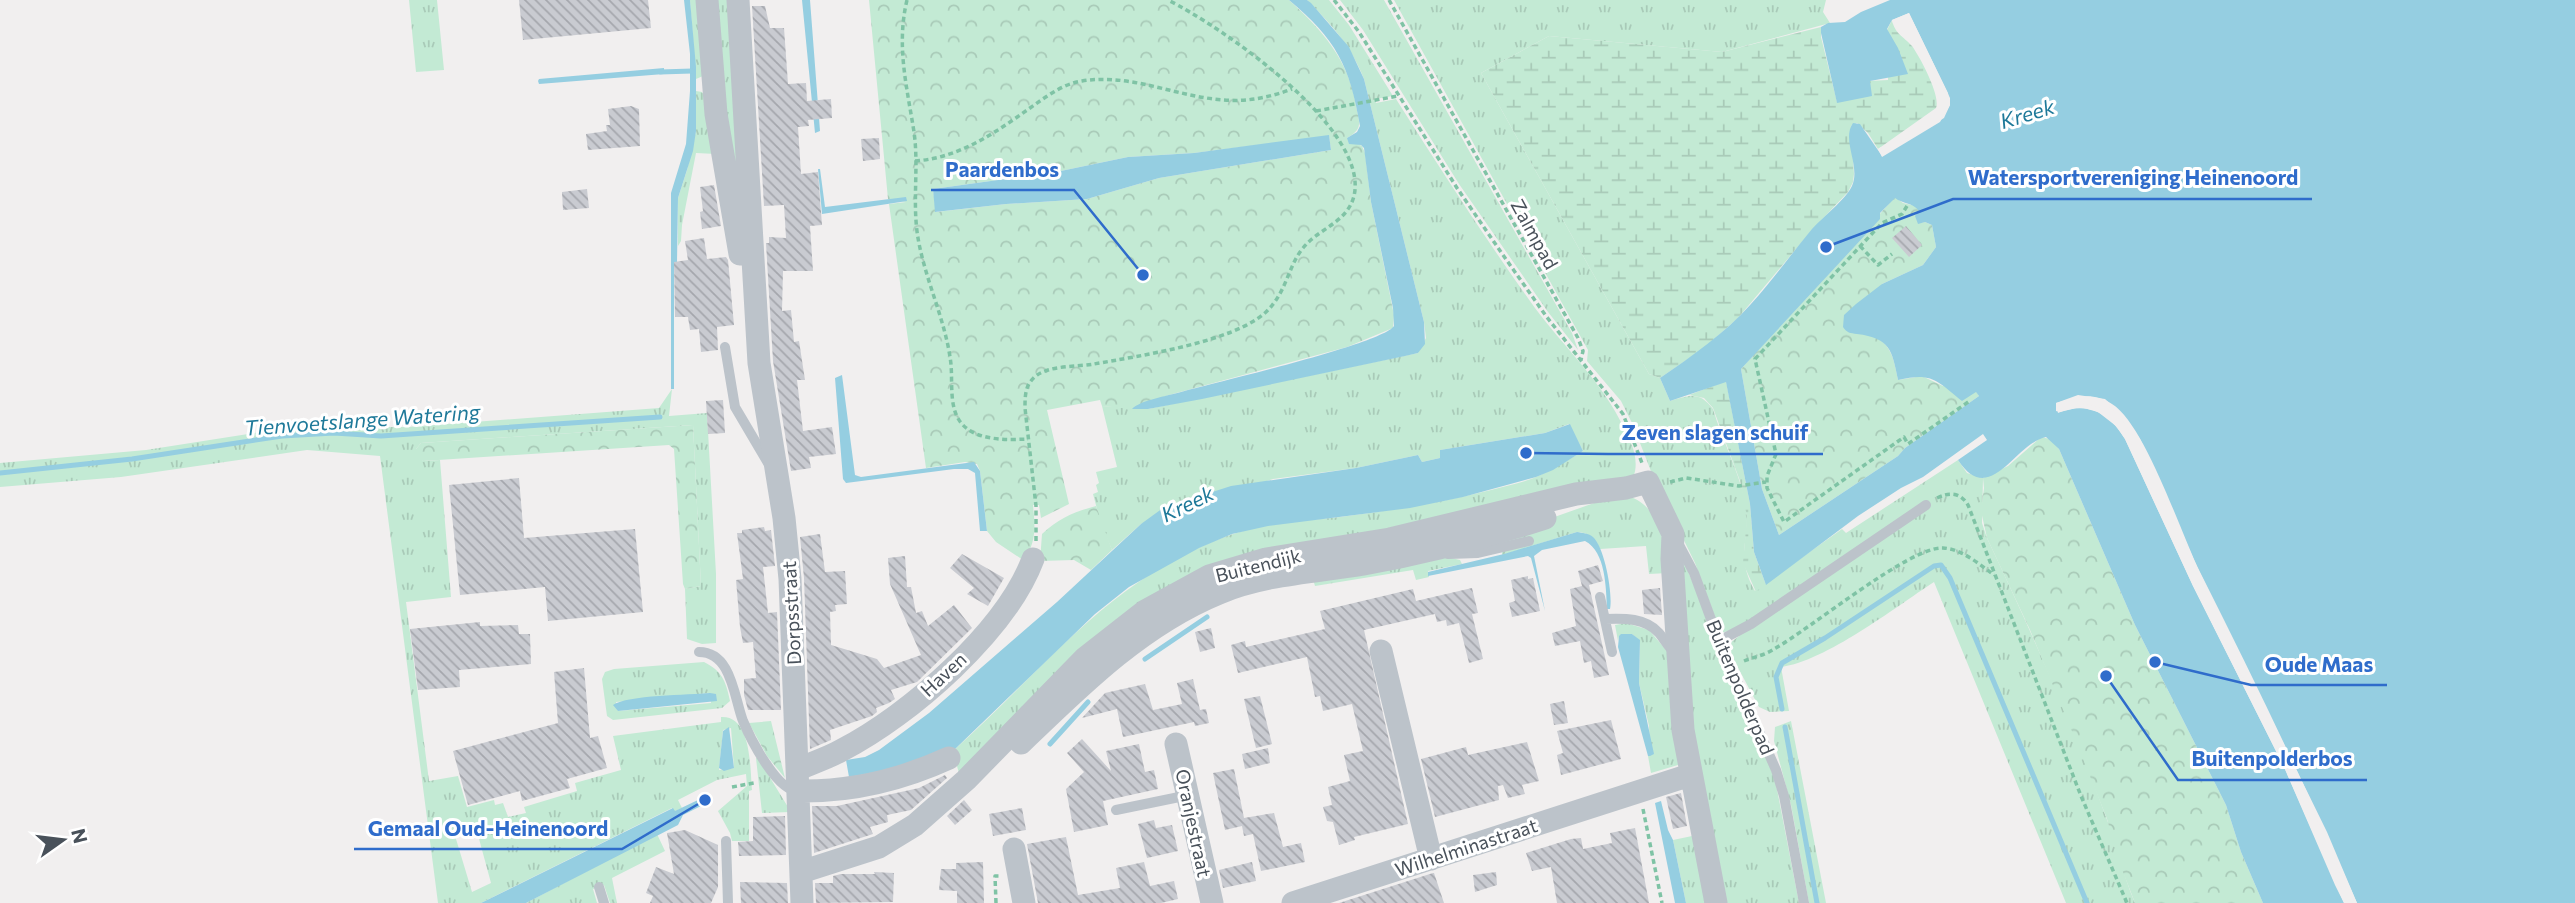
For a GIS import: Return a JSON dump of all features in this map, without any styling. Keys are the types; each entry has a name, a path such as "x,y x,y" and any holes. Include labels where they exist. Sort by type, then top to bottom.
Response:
{"street":[{"name":"Dorpsstraat","path":"707,0 720,138 743,272 756,325"},
{"name":"Dorpsstraat","path":"738,0 756,325 764,403 777,476 790,579 802,903"},
{"name":"Buitendijk","path":"801,872 860,854 896,838 925,818 966,780 1051,691 1107,639 1166,598 1209,576 1265,559 1390,539 1576,495 1648,482"},
{"name":"Buitenpolderpad","path":"1648,482 1673,534"},
{"name":"Buitendijk","path":"966,780 983,773 1010,753 1133,642 1206,598 1251,583 1428,550 1519,526 1619,489"},
{"path":"1673,534 1672,559 1683,730 1716,903"},
{"name":"Haven","path":"798,780 822,759 840,752 879,728 942,677 1009,605 1033,559"},
{"path":"1381,651 1431,859"},
{"name":"Oranjestraat","path":"1176,744 1212,903"},
{"path":"798,780 829,791 857,788 899,779 950,758"},
{"path":"822,759 829,791"},
{"name":"Wilhelminastraat","path":"1293,903 1690,775"},
{"path":"1013,849 1024,903"}],"lane":[{"path":"724,347 735,407 777,476"},
{"path":"1718,641 1751,624 1926,505"},
{"name":"Buitenpolderpad","path":"1673,534 1694,573 1718,641 1776,770 1784,796 1804,903"},
{"name":"Buitendijk","path":"1428,550 1466,555 1529,541"},
{"path":"1600,597 1612,652"},
{"path":"1605,620 1629,619 1646,624 1656,630 1670,649 1678,654"},
{"path":"699,652 708,653 720,662 729,677 744,722 782,785 789,790 798,780"},
{"path":"1116,810 1189,795"},
{"path":"726,841 728,903"},
{"path":"599,887 604,903"}],"path":[{"path":"907,0 902,32 902,65 913,129 917,236 950,355 955,412 963,425 979,435 1029,439"},
{"path":"1033,559 1037,542 1037,519 1025,393 1029,382 1041,373 1190,344 1238,329 1257,319 1271,306 1288,281 1303,248 1344,215 1354,195 1354,173 1345,150 1316,111 1250,51 1168,0"},
{"path":"1335,0 1359,32 1503,256 1581,360"},
{"name":"Zalmpad","path":"1389,0 1578,338 1583,351 1581,360 1623,414 1632,431 1648,482"},
{"path":"915,161 943,158 964,149 1057,91 1081,81 1117,79 1224,100 1264,97 1293,89"},
{"path":"1316,111 1398,96"},
{"path":"1907,206 1902,214 1881,223 1755,359 1776,454 1765,483 1783,522 1904,437 1908,444 1971,400"},
{"path":"1860,246 1878,265 1892,254"},
{"path":"1678,479 1690,478 1743,486 1765,483"},
{"path":"1926,505 1950,493 1961,496 1968,505 2081,796 2127,903"},
{"path":"1730,669 1776,649 1898,566 1926,551 1944,548 1954,550 1996,576"},
{"path":"732,787 754,783"},
{"path":"1639,791 1662,903"}],"green space":[{"path":"409,0 437,0 444,70 416,72"},
{"path":"690,0 700,0 703,76 696,79"},
{"path":"710,0 732,0 747,254"},
{"path":"869,0 1289,0 1313,23 1332,47 1352,89 1359,125 1347,138 1362,146 1365,153 1371,202 1394,315 1393,328 1347,347 1169,395 1132,409 1102,406 1100,400 1047,410 1069,504 1041,518 1039,505 1033,505 1033,541 1023,560 996,542 987,531 977,464 965,462 926,468 889,204 906,202 888,199","holes":["1329,136 1331,150 1159,178 1087,199 936,212 933,189 1056,172 1128,157 1194,153"]},
{"path":"1307,0 1329,0 1349,25 1393,96 1375,99 1376,103 1396,99 1517,282 1605,396 1632,446 1636,465 1633,478 1270,555 961,781 953,751 1049,658 1114,600 1187,553 1230,535 1257,528 1416,506 1472,495 1531,479 1583,451 1569,424 1545,433 1440,450 1440,458 1422,462 1418,455 1356,468 1273,479 1141,524 1112,550 1093,494 1098,492 1096,472 1117,467 1102,406 1148,409 1418,353 1426,338 1364,79 1340,36"},
{"path":"1340,0 1384,0 1572,333 1578,350 1548,312 1459,184 1363,30"},
{"path":"1394,0 1826,0 1823,12 1830,23 1722,52 1549,36 1481,73 1649,374 1660,378 1670,401 1694,396 1703,399 1713,409 1745,501 1745,566 1755,591 1842,529 1846,533 1958,460 1967,473 1983,478 1982,523 1987,538 2035,641 2079,746 2135,903 2066,903 1934,582 1839,644 1799,663 1781,667 1789,711 1770,712 1759,707 1728,649 1730,643 1739,636 1735,629 1721,633 1695,563 1654,479 1621,401 1587,361 1588,350"},
{"path":"1892,20 1897,32 1912,46 1924,67 1933,86 1936,108 1878,149 1868,133 1857,123 1851,126 1854,174 1848,192 1812,230 1738,318 1704,348 1660,378 1649,374 1481,73 1549,36 1722,52 1821,27 1837,102 1869,81 1888,80 1887,30"},
{"path":"696,91 702,92 705,97 716,154 696,153 678,246 678,198 696,131"},
{"path":"1895,197 1903,203 1916,206 1920,212 1918,223 1932,225 1936,247 1923,265 1882,284 1869,335 1887,346 1898,380 1922,376 1943,386 1976,391 1979,396 1905,448 1898,456 1779,535 1762,489 1741,369"},
{"path":"1726,381 1750,504 1754,552 1766,585 1756,592 1743,563 1747,517 1740,481 1713,408 1704,398 1689,395"},
{"path":"672,389 669,416 707,413 716,574 716,643 702,644 687,639 685,589 701,586 693,425 421,443 416,449 423,461 440,460 451,597 406,602 429,781 458,776 467,807 494,800 495,805 503,803 508,817 526,813 524,807 577,791 575,783 621,770 613,736 721,722 721,717 731,719 739,725 747,745 752,790 749,791 749,841 732,841 718,811 747,786 746,774 717,780 678,800 682,808 674,812 672,808 481,903 438,903 380,456 307,450 121,477 0,487 0,463 146,450 292,427 407,427 659,408","holes":["731,728 734,768 719,770 723,730","475,824 491,883 472,892 453,829"]},
{"path":"693,425 701,586 685,589 674,449 669,445 423,461 415,455 421,443"},
{"path":"2041,437 2050,439 2059,449 2135,625 2226,805 2241,852 2263,903 2135,903 2118,859 2107,819 2030,630 1987,538 1981,511 1983,478 2008,466"},
{"path":"1627,496 1647,508 1654,517 1662,538 1668,573 1649,574 1646,546 1600,549 1591,537 1577,532 1502,555 1502,552 1448,549 1546,520 1611,497"},
{"path":"1096,506 1112,550 1091,570 1074,560 1040,561 1042,534 1067,516"},
{"path":"1439,555 1460,560 1462,564 1428,571 1429,577 1416,580 1413,570 1315,586 1312,576"},
{"path":"1682,557 1775,779 1799,903 1721,903 1695,776"},
{"path":"1626,623 1649,630 1673,658 1675,749 1681,753 1678,765 1651,773 1648,756 1649,726 1639,683 1640,641 1632,634 1619,636 1618,641 1615,625"},
{"path":"704,662 722,677 730,701 722,708 613,720 607,716 602,679 605,672","holes":["710,693 711,703 618,711 616,702"]},
{"path":"771,721 785,778 767,756 749,723"},
{"path":"1791,721 1826,903 1809,903 1791,805 1774,741 1775,727"},
{"path":"758,758 791,812 762,813"},
{"path":"657,834 665,851 612,878 617,903 610,903 604,885 593,889 597,903 526,903"},
{"path":"1692,836 1709,903 1686,903 1673,840"}],"water":[{"path":"684,0 690,0 696,67 696,131 693,151 678,198 677,262 674,263 674,389 671,389 671,193 686,144 690,91 690,54"},
{"path":"802,0 810,0 820,131 815,133"},
{"path":"1289,0 1307,0 1311,3 1349,47 1364,79 1424,322 1425,344 1418,353 1405,356 1202,399 1148,409 1132,409 1141,403 1360,343 1383,334 1394,326 1364,148 1361,145 1349,144 1347,138 1357,132 1360,126 1346,70 1319,28"},
{"name":"Kreek","path":"1890,0 2575,0 2575,903 2357,903 2281,736 2200,572 2149,456 2124,415 2104,400 2084,396 2056,403 2058,413 2079,408 2105,416 2125,439 2193,586 2284,767 2344,903 2263,903 2241,852 2226,805 2135,625 2059,449 2046,437 2035,442 1992,476 1981,478 1970,473 1958,460 1987,440 1983,434 1923,477 1858,516 1766,585 1754,552 1750,504 1726,382 1670,401 1660,378 1741,315 1812,229 1849,191 1854,178 1849,137 1853,123 1860,124 1882,156 1944,118 1950,98 1909,13 1892,20 1887,29 1908,74 1870,81 1872,96 1837,103 1821,27 1828,23 1845,22","holes":["1895,198 1919,211 1915,216 1918,224 1925,222 1932,225 1936,247 1923,265 1882,284 1856,304 1844,315 1843,327 1849,332 1883,342 1891,353 1898,380 1919,377 1933,380 1962,401 1976,392 1979,396 1905,448 1898,456 1779,535 1762,489 1741,369 1880,219 1880,213"]},
{"path":"664,68 664,74 539,84 538,81 539,79"},
{"path":"1329,135 1331,150 1159,178 1087,199 935,212 933,189 1056,172 1128,157 1194,153"},
{"path":"818,169 825,207 906,197 907,201 822,214"},
{"path":"842,375 855,475 861,477 974,462 980,471 987,531 980,531 975,473 968,469 846,483 843,479 835,378"},
{"name":"Kreek","path":"1570,424 1583,451 1553,470 1536,477 1410,508 1268,526 1232,534 1199,548 1129,587 1095,614 953,751 912,766 849,777 846,760 865,757 879,750 929,713 1057,602 1141,524 1163,508 1231,486 1356,468 1418,455 1422,462 1440,458 1440,450 1545,433"},
{"path":"1577,532 1591,536 1601,551 1609,583 1610,609 1607,609 1601,562 1592,546 1585,541 1542,550 1534,556 1545,611 1531,558 1528,556 1428,576 1428,572 1504,554"},
{"path":"1621,634 1632,634 1640,640 1639,683 1654,754 1650,756 1618,647"},
{"path":"716,694 717,701 618,711 613,705 644,697"},
{"path":"729,727 734,768 724,771 719,768 723,731"},
{"path":"700,799 703,805 683,815 678,825 526,903 481,903 673,808 675,811"},
{"path":"1661,801 1673,840 1686,903 1675,903 1655,803"}],"pier":[{"path":"1909,13 1948,93 1950,105 1940,122 1882,157 1878,149 1881,147 1883,152 1935,121 1947,105 1945,94 1908,18 1893,24 1892,20"},
{"path":"2078,395 2105,399 2121,413 2140,439 2199,571 2327,832 2357,903 2353,903 2350,897 2324,834 2196,572 2137,441 2119,416 2104,402 2078,398 2058,406 2059,409 2080,403 2100,408 2118,423 2128,437 2196,584 2287,765 2348,903 2344,903 2335,885 2284,767 2193,586 2125,439 2116,426 2098,412 2080,407 2056,411 2056,403"}],"building":[{"path":"519,0 648,0 651,28 523,40"},
{"path":"752,6 765,6 770,28 784,28 788,84 806,83 807,101 831,99 832,118 808,120 809,126 798,127 801,174 818,172 822,225 810,226 813,271 783,271 782,311 791,310 794,342 799,341 805,380 797,380 803,431 832,427 836,454 809,457 811,468 791,471 773,361 766,243 769,243 769,237 786,238 784,205 764,206"},
{"path":"631,106 639,109 640,146 588,150 586,134 607,131 606,125 610,125 608,109"},
{"path":"879,138 880,159 863,161 861,139"},
{"path":"714,185 721,226 702,229 700,187"},
{"path":"587,189 589,208 563,210 562,192"},
{"path":"1906,226 1922,245 1909,257 1892,238"},
{"path":"704,238 707,259 726,257 728,260 734,325 717,327 718,350 701,352 699,329 690,330 688,317 675,317 674,262 688,260 685,241"},
{"path":"723,400 725,433 708,434 706,401"},
{"path":"519,478 524,538 635,529 643,612 548,621 545,587 460,595 449,485"},
{"path":"764,527 765,531 771,530 775,566 763,567 768,613 777,612 781,710 748,710 744,695 744,679 756,678 753,642 743,643 740,627 736,580 743,579 737,533"},
{"path":"820,534 825,572 845,571 847,604 835,605 836,611 830,612 831,645 877,659 884,668 921,655 890,584 888,558 905,556 907,587 911,587 916,613 922,611 928,626 954,605 972,628 917,682 891,690 895,699 876,708 877,712 872,716 830,730 831,740 810,749 800,537"},
{"path":"962,554 1004,578 988,606 967,594 974,588 950,568"},
{"path":"1598,565 1603,581 1589,585 1609,675 1594,678 1591,661 1584,663 1580,641 1555,646 1552,633 1576,626 1570,589 1582,586 1578,571"},
{"path":"1528,576 1528,579 1533,578 1540,611 1512,617 1509,603 1515,601 1511,580"},
{"path":"1472,588 1478,613 1472,614 1483,659 1469,663 1459,623 1447,626 1446,620 1437,622 1435,614 1364,630 1408,824 1354,837 1355,840 1339,845 1333,822 1327,821 1323,807 1332,805 1328,787 1350,781 1344,755 1363,751 1352,704 1323,711 1320,696 1315,697 1307,657 1238,673 1231,645 1245,641 1246,647 1325,629 1320,611 1413,589 1416,601"},
{"path":"1660,588 1662,615 1644,614 1642,590"},
{"path":"480,622 480,626 518,625 519,634 530,634 531,664 459,670 460,687 418,690 410,629"},
{"path":"1211,628 1215,648 1200,652 1195,632"},
{"path":"584,668 590,738 598,736 607,768 567,779 570,788 522,801 520,791 468,805 453,751 558,723 554,672"},
{"path":"1193,679 1200,710 1206,709 1209,723 1195,726 1194,722 1123,737 1117,709 1082,718 1105,693 1145,684 1153,710 1182,704 1177,683"},
{"path":"1260,696 1272,744 1256,748 1244,699"},
{"path":"1564,701 1568,723 1554,725 1550,704"},
{"path":"1611,720 1621,759 1561,775 1557,755 1563,753 1557,731"},
{"path":"1082,739 1111,771 1106,751 1139,744 1145,772 1154,770 1158,789 1103,801 1108,825 1074,832 1066,789 1084,772 1067,753"},
{"path":"1527,742 1539,781 1522,785 1525,794 1508,798 1503,785 1498,786 1499,800 1435,817 1421,759 1466,747 1468,755"},
{"path":"1268,748 1270,763 1245,769 1242,754"},
{"path":"1234,769 1244,818 1274,813 1283,847 1301,843 1305,862 1261,871 1253,834 1244,836 1242,826 1225,830 1213,773"},
{"path":"945,775 947,778 911,810 887,815 888,822 870,827 873,834 814,853 812,806 837,806 919,788"},
{"path":"1681,793 1687,826 1673,829 1666,797"},
{"path":"964,800 972,810 955,825 947,816"},
{"path":"1022,808 1026,830 993,836 989,814"},
{"path":"785,816 786,855 739,856 738,842 753,841 753,817"},
{"path":"1154,820 1156,828 1172,825 1178,851 1147,858 1138,824"},
{"path":"1635,828 1649,903 1557,903 1551,867 1532,871 1526,853 1571,839 1581,838 1583,849 1612,843 1610,833"},
{"path":"685,830 718,845 718,887 711,903 650,903 653,896 646,893 656,867 674,874 667,833"},
{"path":"1066,837 1078,895 1120,888 1116,868 1144,862 1150,886 1174,881 1178,899 1161,903 1038,903 1027,844"},
{"path":"983,862 984,903 957,903 957,891 939,890 941,869 956,869 956,863"},
{"path":"1252,862 1256,881 1223,888 1219,870"},
{"path":"874,872 894,873 893,902 816,903 815,883 833,883 833,876 841,874 875,874"},
{"path":"1496,872 1497,885 1475,892 1473,875"},
{"path":"1433,873 1444,903 1339,903"},
{"path":"740,882 787,883 788,903 741,903"}],"waterway":[{"name":"Tienvoetslange Watering","path":"660,72 692,71"},
{"name":"Tienvoetslange Watering","path":"0,473 132,459 282,436 334,433 381,436 660,417"},
{"path":"1782,709 1776,677 1782,663 1934,566 1941,565 1950,578 2087,903"},
{"path":"1145,659 1207,617"},
{"path":"1050,744 1088,702"},
{"path":"1785,727 1817,903"}],"place":[{"name":"Watersportvereniging Heinenoord","path":"1826,247"},
{"name":"Paardenbos","path":"1143,275"},
{"name":"Zeven slagen schuif","path":"1526,453"},
{"name":"Oude Maas","path":"2155,662"},
{"name":"Buitenpolderbos","path":"2106,676"},
{"name":"Gemaal Oud-Heinenoord","path":"705,800"}]}
